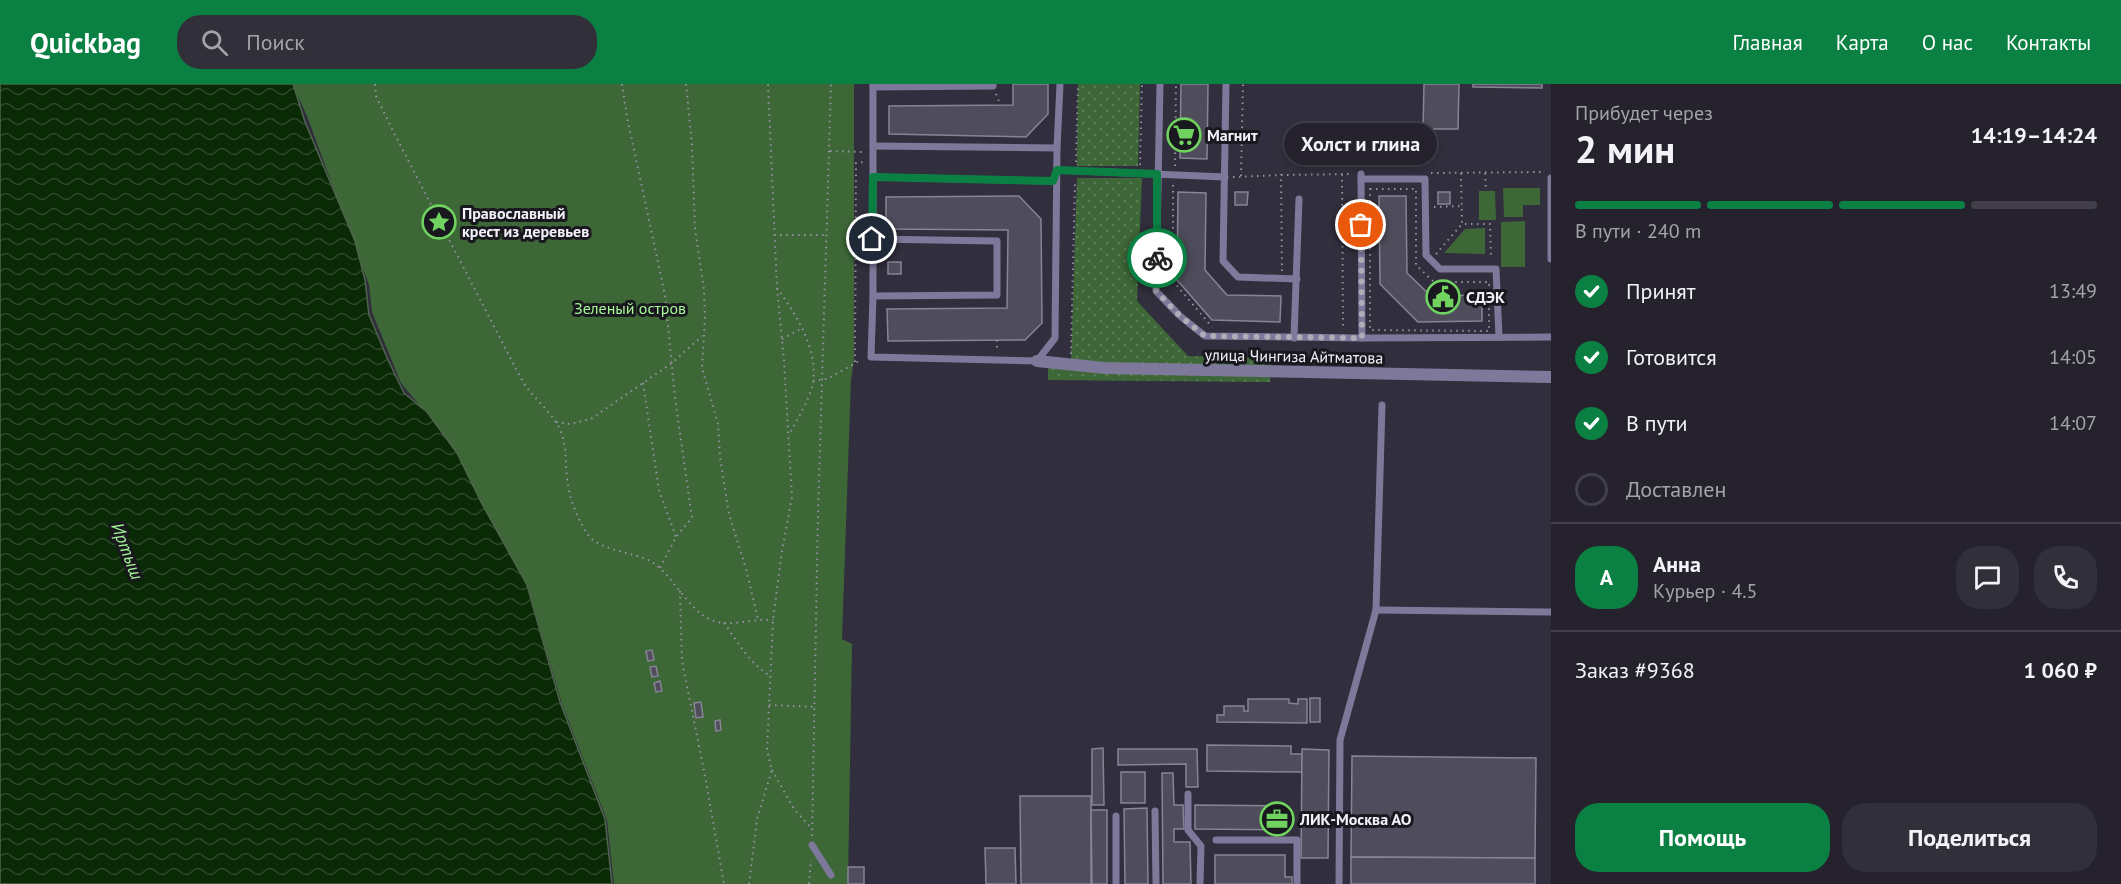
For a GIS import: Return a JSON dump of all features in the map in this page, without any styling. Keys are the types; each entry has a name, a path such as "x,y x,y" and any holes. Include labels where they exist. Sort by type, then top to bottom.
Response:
{"street":[{"name":"улица Чингиза Айтматова","path":"1037,361 1105,368 1551,376"}],"lane":[{"path":"993,84 993,86 873,85 871,357 1037,361 1055,338 1060,84"},
{"path":"1160,84 1156,291 1180,316 1205,336 1551,337"},
{"path":"1226,84 1223,261 1238,277 1297,279"},
{"path":"873,146 1057,148"},
{"path":"1057,170 1225,177"},
{"path":"873,177 1053,181 1057,170"},
{"path":"1362,338 1361,177 1425,179 1426,255 1440,269 1496,269 1499,337"},
{"path":"1551,178 1551,259"},
{"path":"1294,338 1299,199"},
{"path":"872,239 997,241 997,295 873,296"},
{"path":"1339,884 1340,740 1376,610 1382,405"},
{"path":"1376,610 1551,612"},
{"path":"1188,794 1188,830 1201,846 1200,884"},
{"path":"1155,811 1156,884"},
{"path":"1116,816 1116,884"},
{"path":"1216,840 1297,840 1297,884"},
{"path":"812,845 831,875"}],"path":[{"path":"375,84 376,96 393,131 516,369 527,387 556,422 566,448 570,494 590,537 605,546 645,558 660,568 699,613 714,621 724,623 758,619 773,620"},
{"path":"622,84 665,295 692,518 676,537 660,568"},
{"path":"686,84 692,145 695,229 704,290 702,368 718,424 720,457 729,514 747,569 758,619"},
{"path":"768,84 777,288 792,497 773,620 767,750 772,770 794,809 812,828"},
{"path":"809,884 812,845 831,84"},
{"path":"1071,360 1078,84"},
{"path":"1140,169 1142,84"},
{"path":"1175,167 1176,84"},
{"path":"1241,176 1244,84"},
{"path":"829,151 865,153"},
{"path":"813,381 822,381 855,362 856,163 865,160"},
{"path":"1427,174 1551,172"},
{"path":"1431,260 1462,224 1461,173"},
{"path":"1485,173 1486,190"},
{"path":"1225,177 1342,174 1361,177"},
{"path":"1342,174 1343,330"},
{"path":"1281,175 1282,278"},
{"path":"1173,184 1173,281 1211,327"},
{"path":"1370,189 1416,189 1416,265 1434,282 1489,282 1489,331 1370,330 1370,189"},
{"path":"1425,207 1462,206"},
{"path":"1462,224 1490,224 1491,269"},
{"path":"774,235 827,235"},
{"path":"777,288 792,309 814,358 813,381 789,436"},
{"path":"782,339 801,329"},
{"path":"556,422 570,424 591,419 672,363 704,335"},
{"path":"814,358 823,358"},
{"path":"643,383 659,490 676,537"},
{"path":"680,591 682,661 724,884"},
{"path":"724,623 748,657 761,670 770,675"},
{"path":"769,705 814,707"},
{"path":"749,884 757,819 772,770"}],"green space":[{"name":"Зеленый остров","path":"292,84 854,84 854,360 851,380 842,639 852,644 848,884 614,884 607,820 562,704 528,587 445,436 401,383 372,312 369,285 307,116"},
{"path":"1078,84 1140,84 1138,166 1077,166"},
{"path":"1077,178 1142,178 1137,301 1188,356 1271,358 1270,382 1048,380 1048,364 1071,361"},
{"path":"1503,188 1540,188 1540,205 1523,205 1523,217 1504,217"},
{"path":"1479,191 1495,191 1496,220 1479,220"},
{"path":"1525,221 1525,267 1501,267 1501,222"},
{"path":"1485,228 1485,254 1444,253 1465,229"}],"water":[{"name":"Иртыш","path":"0,84 293,84 305,122 355,241 365,280 369,315 388,360 404,393 427,412 457,453 527,585 560,702 605,819 612,884 0,884"}],"building":[{"path":"1013,84 1048,84 1048,114 1026,137 889,134 889,106 1013,105"},
{"path":"1181,84 1208,84 1207,159 1180,158"},
{"path":"1424,84 1459,84 1458,129 1423,129"},
{"path":"1473,84 1542,84 1542,88 1473,87"},
{"path":"1178,192 1206,193 1205,270 1227,295 1281,296 1280,322 1212,320 1177,280"},
{"path":"1235,192 1248,192 1247,205 1235,205"},
{"path":"1438,192 1450,192 1450,204 1438,204"},
{"path":"1019,196 1041,219 1042,323 1025,340 888,341 887,309 1007,308 1008,230 886,229 886,197"},
{"path":"1379,196 1406,196 1407,273 1431,296 1482,295 1482,321 1418,322 1380,284"},
{"path":"888,262 901,262 901,274 888,274"},
{"path":"652,650 654,660 648,661 646,651"},
{"path":"656,666 658,676 652,677 650,667"},
{"path":"660,681 662,691 656,692 654,683"},
{"path":"1310,698 1320,698 1320,722 1310,722"},
{"path":"1248,699 1289,699 1289,703 1298,704 1298,699 1307,699 1307,723 1217,722 1217,715 1224,715 1224,706 1244,706 1244,711 1248,711"},
{"path":"701,702 703,717 696,718 694,703"},
{"path":"720,720 721,730 716,731 715,721"},
{"path":"1207,745 1291,746 1291,754 1302,754 1302,772 1207,771"},
{"path":"1103,748 1104,805 1092,805 1092,749"},
{"path":"1118,749 1197,749 1198,787 1186,787 1186,764 1118,765"},
{"path":"1302,749 1329,750 1328,858 1301,858"},
{"path":"1352,756 1536,758 1535,858 1351,857"},
{"path":"1121,772 1145,772 1145,803 1121,803"},
{"path":"1162,773 1173,773 1174,805 1183,805 1184,829 1174,829 1174,842 1190,842 1191,884 1163,884"},
{"path":"1020,796 1091,796 1091,884 1021,884"},
{"path":"1195,805 1287,806 1287,830 1195,829"},
{"path":"1147,808 1148,884 1125,884 1124,809"},
{"path":"1091,810 1107,810 1107,884 1092,884"},
{"path":"985,848 1015,848 1016,884 986,884"},
{"path":"1215,855 1285,855 1285,877 1292,877 1292,884 1215,884"},
{"path":"1351,857 1535,858 1535,884 1351,884"},
{"path":"848,867 864,867 864,884 848,884"}],"way so far":[{"path":"1157,258 1156,291 1180,316 1205,336 1362,338 1361,225"}],"place":[{"name":"Магнит","path":"1184,135"},
{"name":"Православный крест из деревьев","path":"439,222"},
{"name":"Холст и глина","path":"1361,225"},
{"name":"СДЭК","path":"1443,297"},
{"name":"ЛИК-Москва АО","path":"1277,819"}],"route":[{"path":"872,239 873,177 1053,181 1057,170 1157,174 1157,258"}]}
